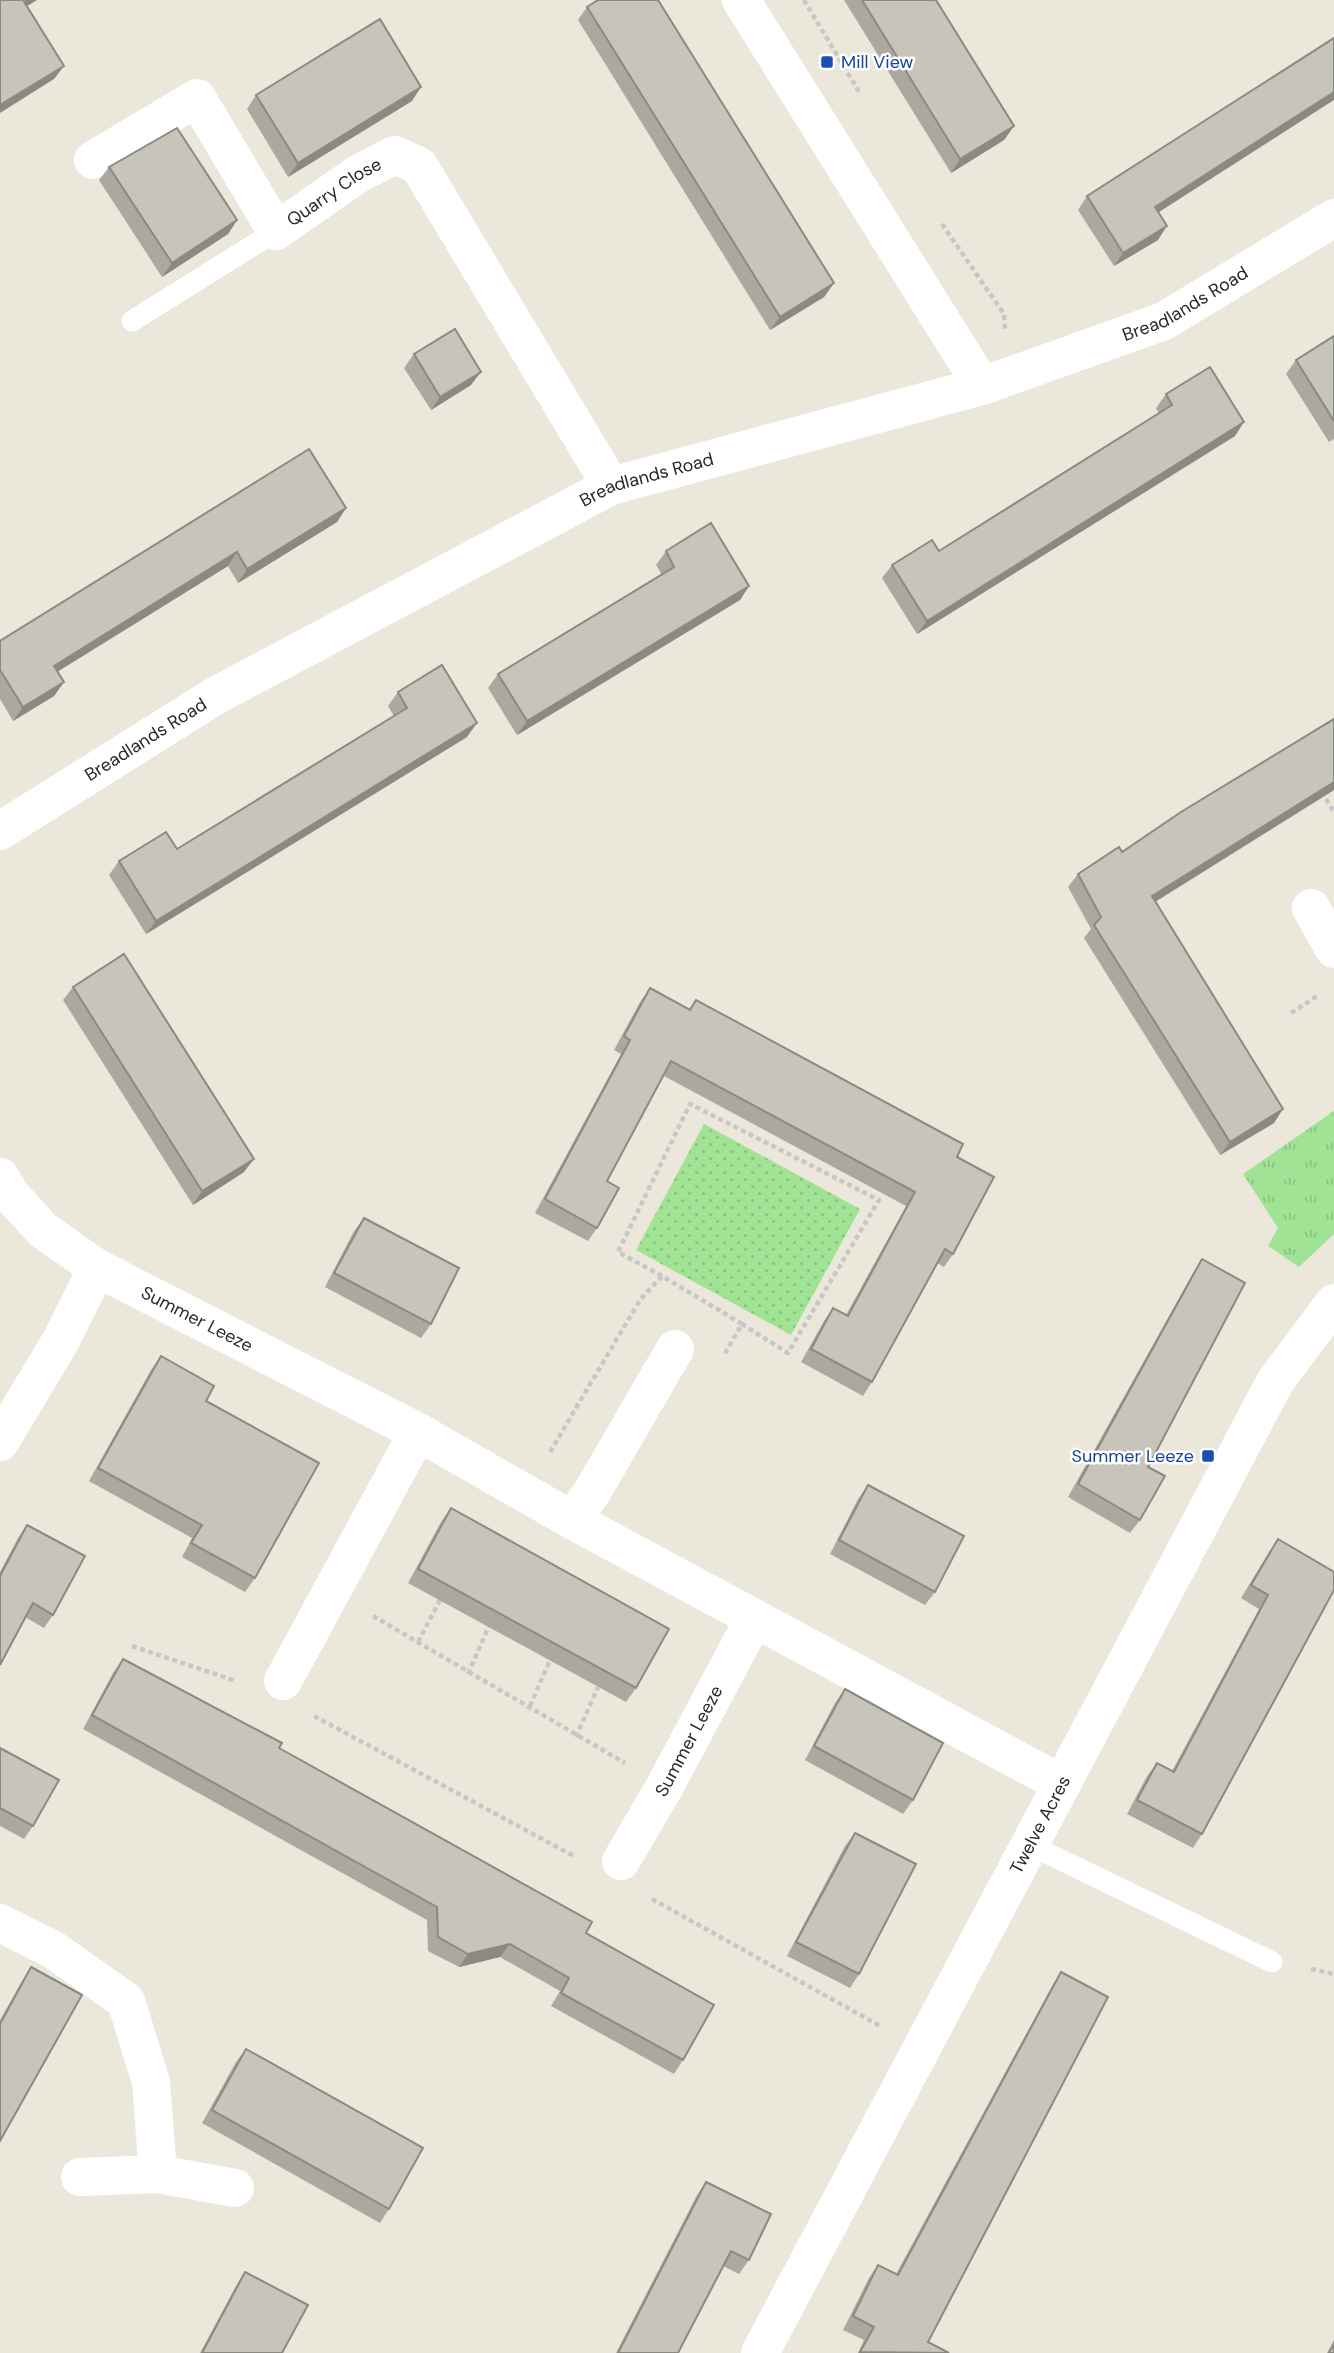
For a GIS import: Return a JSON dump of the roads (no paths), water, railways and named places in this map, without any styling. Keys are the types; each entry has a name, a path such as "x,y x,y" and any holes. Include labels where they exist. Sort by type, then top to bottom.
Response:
{"street":[{"path":"741,0 982,386"},
{"name":"Quarry Close","path":"93,160 197,98 276,231 358,174 395,155 419,166 611,486"},
{"name":"Breadlands Road","path":"0,831 215,695 611,486 982,386 1164,321 1334,218"},
{"path":"1311,908 1334,949"},
{"name":"Summer Leeze","path":"0,1177 10,1194 43,1230 97,1268 418,1432 572,1520 1062,1784"},
{"path":"0,1442 60,1342 97,1268"},
{"name":"Twelve Acres","path":"761,2353 1275,1382 1334,1303"},
{"path":"572,1520 592,1492 675,1349"},
{"path":"277,1687 418,1432"},
{"name":"Summer Leeze","path":"617,1869 665,1786 754,1619"},
{"path":"0,1923 52,1949 126,2001 151,2082 158,2174"},
{"path":"80,2177 158,2174 235,2188"}],"lane":[{"path":"131,321 276,231"},
{"path":"1030,1845 1272,1962"}],"place":[{"name":"Mill View","path":"827,62"},
{"name":"Summer Leeze","path":"1208,1456"}]}
